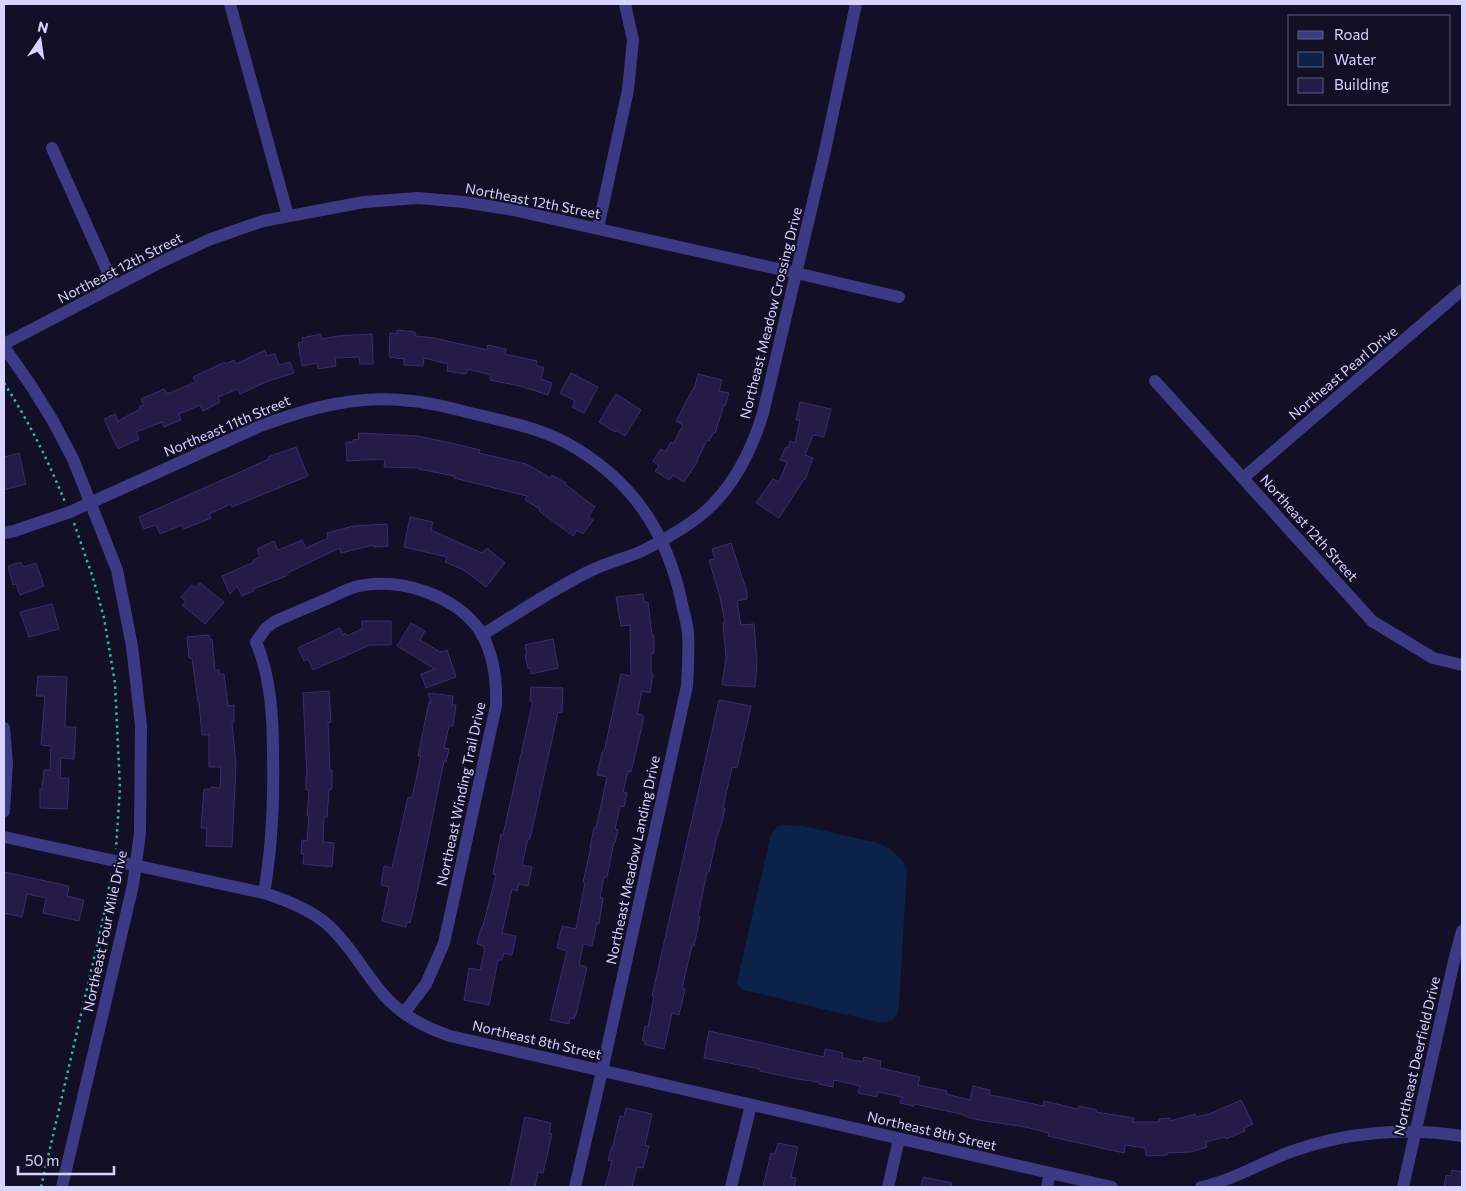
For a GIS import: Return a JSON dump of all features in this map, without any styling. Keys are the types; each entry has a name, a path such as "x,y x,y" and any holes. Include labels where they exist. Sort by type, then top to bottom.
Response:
{"street":[{"path":"230,4 288,216"},
{"path":"598,228 628,90 633,40 625,4"},
{"name":"Northeast Meadow Crossing Drive","path":"482,635 590,570 642,551 662,540 711,506 738,470 751,446 763,413 824,155 856,4"},
{"path":"52,148 114,286"},
{"name":"Northeast 12th Street","path":"4,345 114,286 211,239 263,221 288,216 364,202 418,198 464,202 513,210 899,298"},
{"name":"Northeast Pearl Drive","path":"1243,478 1462,290"},
{"name":"Northeast Four Mile Drive","path":"4,345 53,421 73,459 117,570 132,646 141,726 140,833 136,867 62,1187"},
{"name":"Northeast 12th Street","path":"1155,381 1372,620 1433,658 1462,665"},
{"name":"Northeast 11th Street","path":"4,533 70,512 258,427 287,416 316,407 360,400 412,401 517,424 564,442 605,469 623,485 647,513 662,540"},
{"name":"Northeast Meadow Landing Drive","path":"575,1187 686,686 689,655 688,632 678,585 662,540"},
{"name":"Northeast Winding Trail Drive","path":"264,893 273,815 273,722 264,661 256,642 266,628 281,619 355,587 380,584 406,586 430,592 447,601 468,618 482,635 492,660 497,682 496,706 444,943 426,984 404,1013"},
{"path":"4,728 7,763 4,810"},
{"name":"Northeast 8th Street","path":"4,837 136,867 264,893 288,901 327,924 354,953 379,990 404,1013 420,1024 450,1036 1112,1187"},
{"name":"Northeast Deerfield Drive","path":"1403,1187 1462,931"},
{"path":"731,1187 751,1105"},
{"path":"1201,1187 1216,1184 1292,1151 1311,1145 1378,1133 1416,1131 1462,1136"},
{"path":"888,1187 899,1139"},
{"path":"1047,1187 1050,1173"}],"path":[{"path":"4,382 17,402 45,455 70,512 87,559 102,610 115,683 120,788 114,862 102,924 41,1187"}],"water":[{"path":"777,826 803,826 878,843 895,854 905,865 907,870 899,1006 897,1015 892,1020 877,1022 744,990 738,986 737,982 771,834"}],"building":[{"path":"397,330 415,332 415,336 434,338 487,350 488,345 506,349 505,354 537,361 536,365 544,368 541,379 552,383 548,395 520,386 490,380 491,375 468,369 466,374 447,371 448,364 424,358 423,366 404,365 404,359 389,357 390,333 397,334"},
{"path":"321,334 321,339 372,334 373,364 360,364 359,357 335,358 336,366 318,369 317,363 302,366 298,343 303,342 302,338"},
{"path":"265,350 267,356 275,354 279,365 290,362 294,373 266,382 240,394 238,389 218,397 220,402 203,411 200,405 179,414 181,420 164,427 162,422 136,432 139,439 118,449 104,419 115,414 118,421 140,409 139,407 144,405 141,399 164,389 167,394 196,382 193,377 225,362 226,364 234,360 236,364"},
{"path":"571,373 598,387 584,413 572,407 575,401 560,393"},
{"path":"698,374 722,380 719,391 729,393 715,433 709,441 707,440 698,461 684,482 673,475 669,480 655,471 659,466 653,461 661,449 665,452 671,442 673,444 683,425 676,421 694,389"},
{"path":"616,394 641,410 625,436 599,422"},
{"path":"800,402 831,409 824,437 813,435 805,455 813,458 805,480 779,518 756,503 773,479 779,482 787,462 780,460 790,441 795,443 800,420 796,420"},
{"path":"358,433 418,436 480,450 479,453 526,464 551,478 552,475 566,483 595,507 588,517 593,520 583,534 577,530 573,536 539,511 540,509 525,500 527,496 419,468 384,467 385,459 347,461 346,442 354,442 353,440 359,439"},
{"path":"296,447 308,476 232,507 231,504 209,514 211,518 184,529 182,525 160,534 156,525 144,529 139,517 269,459 268,457"},
{"path":"19,453 26,484 4,490 4,457"},
{"path":"410,517 433,522 431,530 482,553 487,548 505,563 486,587 464,570 445,562 447,557 404,547"},
{"path":"387,524 388,546 374,547 373,545 341,553 340,548 242,596 237,586 230,594 222,576 254,562 253,560 260,557 257,549 274,541 278,550 302,540 306,548 328,538 327,533 353,526"},
{"path":"731,543 747,592 747,599 737,601 741,625 754,624 757,662 755,687 722,685 726,658 723,623 725,623 720,597 709,560 715,559 712,549"},
{"path":"21,562 23,567 36,563 44,586 20,595 16,584 13,585 8,566"},
{"path":"200,583 224,602 205,624 182,605 186,601 181,597 192,585 196,588"},
{"path":"643,594 644,602 648,602 652,636 654,636 654,649 653,654 651,654 651,673 653,674 650,693 642,691 637,714 643,715 643,722 631,772 628,771 623,792 627,793 624,807 620,806 615,829 618,830 607,877 604,877 600,897 603,898 599,924 597,923 592,946 583,944 579,965 587,967 576,1015 574,1019 570,1018 569,1024 550,1020 567,951 557,948 562,926 576,929 590,847 607,777 597,775 602,752 604,752 621,674 631,676 630,625 621,626 616,597"},
{"path":"52,604 59,629 29,637 20,612"},
{"path":"362,621 391,621 391,645 370,645 313,670 308,659 304,661 298,648 340,628 343,635 345,633 347,636 362,629"},
{"path":"411,623 425,631 420,640 440,652 447,650 456,677 426,688 421,674 435,669 397,646"},
{"path":"209,635 210,640 212,639 215,670 219,670 219,674 224,674 228,706 234,705 234,722 232,722 236,765 232,847 206,846 207,828 201,828 204,789 211,789 211,787 220,788 221,767 209,767 209,735 202,735 199,702 192,658 189,658 187,637"},
{"path":"553,639 558,668 531,674 531,668 528,668 525,655 527,655 525,645"},
{"path":"38,676 67,677 65,727 76,727 74,759 61,758 60,778 69,778 67,809 40,808 40,789 42,789 44,770 50,770 51,746 41,745 45,696 36,696"},
{"path":"531,687 563,688 562,713 558,712 530,839 528,839 522,865 532,867 528,886 519,884 517,891 512,889 502,933 516,936 512,955 504,953 502,960 498,960 489,1005 464,1000 469,968 480,970 485,949 483,948 484,946 477,944 496,875 493,874 501,834 503,835 533,701 530,701"},
{"path":"329,691 331,722 328,723 332,789 329,790 327,817 324,817 323,842 334,843 332,867 303,864 304,854 301,854 302,840 307,841 309,816 307,816 309,790 306,790 303,693"},
{"path":"428,693 453,696 452,705 456,705 453,726 449,726 444,748 449,749 446,762 444,761 414,907 410,923 407,922 406,927 382,921 389,887 381,885 384,866 392,868 408,797 412,798 421,756 418,756 429,702 431,703"},
{"path":"719,700 751,706 737,768 732,767 723,808 725,808 722,823 709,872 707,872 694,946 692,946 682,988 685,989 679,1015 672,1013 664,1049 647,1045 642,1040 645,1026 648,1027 654,996 652,996"},
{"path":"4,872 69,886 67,896 84,900 79,921 43,913 46,898 27,894 22,917 4,913"},
{"path":"709,1031 824,1057 825,1049 843,1053 842,1058 863,1062 864,1057 881,1061 880,1068 920,1077 918,1085 947,1091 946,1094 970,1100 973,1086 990,1090 989,1095 1043,1106 1044,1101 1078,1109 1079,1106 1097,1110 1096,1112 1134,1118 1133,1122 1159,1122 1159,1119 1170,1118 1170,1121 1195,1114 1196,1117 1209,1114 1241,1100 1253,1124 1244,1128 1245,1131 1226,1139 1225,1137 1206,1142 1207,1147 1191,1152 1146,1156 1145,1148 1125,1145 1124,1153 1048,1136 1049,1133 1025,1127 979,1120 961,1114 914,1104 914,1106 900,1103 902,1097 878,1092 877,1097 858,1093 860,1086 834,1080 833,1087 819,1084 819,1082 797,1079 760,1071 760,1069 704,1058"},
{"path":"626,1108 652,1114 645,1145 649,1146 643,1168 637,1167 632,1187 605,1187 612,1161 608,1160 620,1116 624,1117"},
{"path":"525,1117 551,1123 549,1133 552,1134 543,1173 538,1172 535,1187 510,1187"},
{"path":"778,1143 798,1147 791,1177 796,1178 794,1187 763,1187 771,1153 775,1154"},
{"path":"1452,1170 1462,1172 1462,1187 1444,1187 1446,1175 1451,1176"},
{"path":"923,1177 952,1183 951,1187 921,1187"}]}
